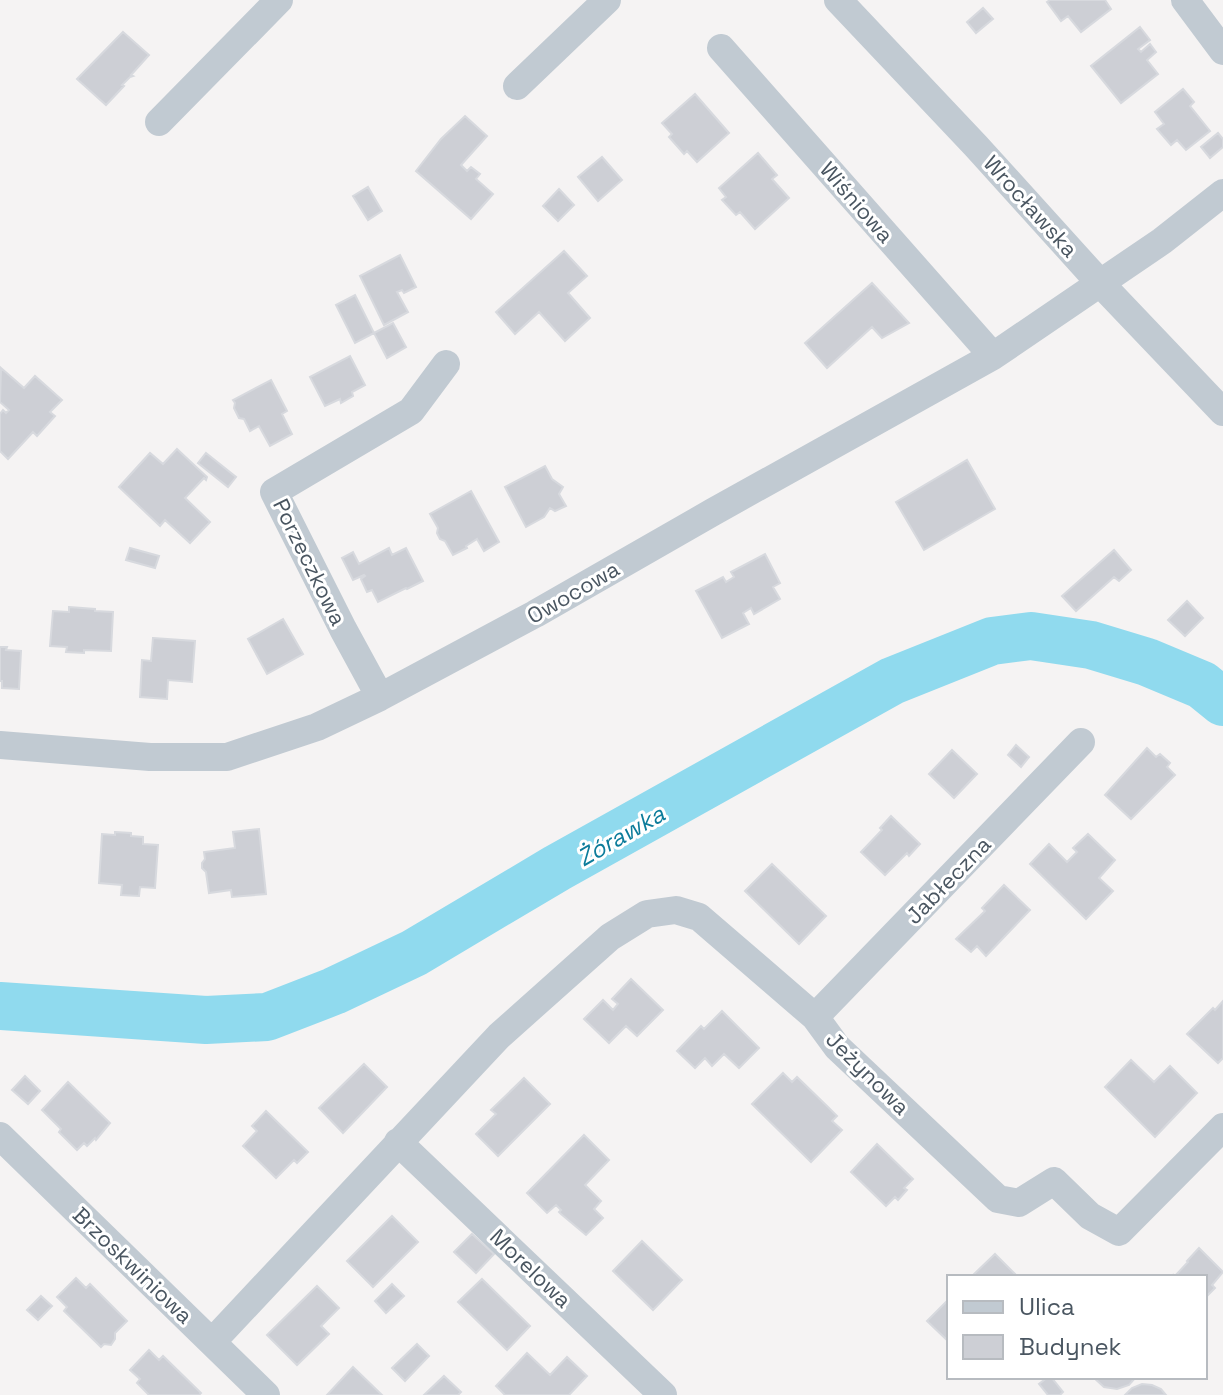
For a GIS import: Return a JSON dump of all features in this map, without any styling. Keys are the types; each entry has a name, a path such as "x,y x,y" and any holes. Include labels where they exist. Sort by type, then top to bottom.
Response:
{"street":[{"path":"159,122 279,0"},
{"path":"517,86 607,0"},
{"name":"Wrocławska","path":"838,0 1223,412"},
{"path":"1185,0 1223,51"},
{"name":"Wiśniowa","path":"721,48 993,356"},
{"name":"Owocowa","path":"0,745 150,757 227,757 317,727 535,614 993,356 1162,241 1223,193"},
{"name":"Porzeczkowa","path":"380,697 274,492 411,411 446,364"},
{"name":"Jabłeczna","path":"815,1017 1081,742"},
{"name":"Jeżynowa","path":"398,1142 499,1036 610,937 647,914 676,910 699,917 815,1017 837,1047 998,1199 1019,1203 1054,1181 1090,1216 1119,1232 1223,1127"},
{"name":"Brzoskwiniowa","path":"0,1136 266,1395"},
{"path":"212,1342 398,1142"},
{"name":"Morelowa","path":"398,1142 663,1395"}],"building":[{"path":"1105,0 1111,9 1081,32 1068,16 1061,21 1047,2"},
{"path":"983,8 993,19 976,33 967,22"},
{"path":"1140,27 1150,40 1138,49 1141,52 1150,44 1156,52 1147,60 1158,74 1121,103 1091,66"},
{"path":"123,32 149,55 106,105 77,79"},
{"path":"1183,89 1194,102 1190,106 1210,131 1186,150 1177,140 1171,145 1157,129 1164,124 1155,112"},
{"path":"695,94 729,133 697,162 687,151 684,154 662,123"},
{"path":"465,116 487,136 461,165 467,171 471,167 480,174 476,179 493,194 471,219 416,171 441,139"},
{"path":"1218,133 1223,139 1223,147 1210,158 1201,147"},
{"path":"758,153 777,175 772,179 789,198 755,229 740,212 736,215 722,200 726,197 719,188"},
{"path":"602,157 622,180 598,201 578,177"},
{"path":"368,187 382,211 368,220 353,196"},
{"path":"559,189 574,205 558,221 543,206"},
{"path":"564,251 587,276 568,293 590,318 565,341 539,312 515,334 496,312"},
{"path":"400,255 416,287 404,293 402,290 397,292 408,312 384,325 360,276"},
{"path":"872,283 909,323 882,338 872,327 827,368 805,343"},
{"path":"355,295 374,333 355,343 336,305"},
{"path":"393,323 406,347 387,358 374,333"},
{"path":"350,356 365,385 341,403 340,399 325,406 310,377"},
{"path":"1,368 24,388 35,376 62,400 50,412 55,416 37,436 33,432 8,459 0,451 0,414 3,410 6,413 9,410 0,402"},
{"path":"271,380 287,411 282,414 292,434 270,446 259,426 250,431 244,419 239,418 233,400"},
{"path":"177,449 207,477 185,498 210,522 190,543 165,520 160,526 119,487 150,453 163,464"},
{"path":"206,453 236,477 228,487 198,463"},
{"path":"967,460 995,509 924,550 896,502"},
{"path":"545,466 552,479 563,487 559,494 566,506 555,511 550,508 544,517 526,527 505,487"},
{"path":"471,491 499,542 484,551 477,539 453,555 445,541 440,539 430,514"},
{"path":"130,548 159,556 155,568 126,560"},
{"path":"389,548 392,555 406,548 423,581 378,602 372,590 367,592 361,579 365,576 353,580 342,558 353,552 359,564"},
{"path":"1114,550 1131,570 1119,581 1114,577 1076,611 1062,596"},
{"path":"765,554 780,583 773,587 780,599 754,614 751,608 743,613 749,624 722,638 696,591 723,577 726,582 734,577 731,572"},
{"path":"1187,601 1203,618 1185,636 1168,620"},
{"path":"69,607 113,612 111,651 66,652 67,647 50,646 53,611 69,612"},
{"path":"283,619 303,654 267,674 248,639"},
{"path":"153,638 195,641 192,682 168,680 167,699 140,697 142,660 151,661"},
{"path":"0,647 21,651 19,689 2,688"},
{"path":"1016,745 1029,757 1021,767 1008,755"},
{"path":"1147,748 1156,757 1160,754 1170,763 1167,767 1175,775 1131,819 1105,795"},
{"path":"952,750 977,774 954,798 929,774"},
{"path":"891,816 920,844 885,875 861,852"},
{"path":"259,829 266,894 232,897 231,890 209,893 206,872 202,868 204,852 235,848 233,832"},
{"path":"115,832 131,833 131,836 143,837 143,844 158,845 155,888 140,887 139,896 121,895 122,885 99,883 102,834 115,835"},
{"path":"1088,834 1115,860 1099,878 1113,891 1086,919 1030,864 1049,844 1067,862 1077,852 1073,848"},
{"path":"772,864 826,916 799,944 745,891"},
{"path":"1004,885 1030,910 986,956 977,946 971,952 956,939 985,911 982,908"},
{"path":"631,979 663,1010 637,1036 626,1026 609,1043 584,1019 603,1000 613,1010 618,1004 612,999"},
{"path":"1223,1001 1223,1058 1218,1063 1187,1034"},
{"path":"722,1011 759,1048 739,1068 724,1054 712,1066 705,1058 695,1068 677,1051 701,1026 704,1029"},
{"path":"1131,1060 1154,1082 1170,1066 1197,1093 1155,1137 1105,1087"},
{"path":"364,1064 387,1087 343,1133 319,1108"},
{"path":"783,1073 792,1082 797,1077 837,1116 832,1121 842,1130 811,1162 752,1104"},
{"path":"25,1076 40,1091 28,1104 12,1090"},
{"path":"524,1078 550,1104 498,1156 476,1134 496,1114 491,1110"},
{"path":"68,1082 110,1123 96,1140 87,1146 84,1143 77,1150 42,1110"},
{"path":"266,1111 308,1152 297,1163 294,1160 276,1178 243,1146 257,1131 252,1126"},
{"path":"584,1135 609,1160 585,1185 601,1201 594,1209 603,1218 586,1235 559,1212 561,1210 556,1205 547,1213 527,1193"},
{"path":"877,1144 913,1179 898,1200 895,1197 886,1206 851,1172"},
{"path":"392,1216 418,1242 373,1287 347,1261"},
{"path":"472,1234 494,1254 476,1273 454,1252"},
{"path":"642,1241 682,1280 653,1310 613,1271"},
{"path":"1199,1248 1223,1272 1212,1285 1215,1288 1207,1296 1207,1275 1176,1275"},
{"path":"995,1254 1015,1274 1014,1275 973,1275"},
{"path":"76,1278 86,1288 90,1284 127,1321 115,1333 111,1345 101,1347 64,1311 67,1307 57,1297"},
{"path":"482,1279 530,1326 507,1350 458,1302"},
{"path":"392,1284 404,1296 386,1313 375,1301"},
{"path":"317,1286 339,1308 321,1326 329,1334 297,1365 267,1335"},
{"path":"41,1296 52,1306 38,1320 27,1310"},
{"path":"947,1301 947,1340 927,1321"},
{"path":"417,1344 429,1356 405,1381 392,1368"},
{"path":"149,1350 159,1360 163,1356 201,1393 149,1395 137,1383 140,1379 130,1370"},
{"path":"527,1353 550,1375 567,1357 587,1376 569,1395 505,1395 496,1386"},
{"path":"353,1367 382,1395 327,1395"},
{"path":"444,1376 461,1392 458,1395 424,1395"},
{"path":"1045,1379 1053,1379 1063,1392 1048,1395 1039,1384"},
{"path":"1095,1379 1134,1379 1129,1385 1117,1389 1104,1387"},
{"path":"1142,1384 1161,1389 1166,1395 1125,1395"}],"waterway":[{"name":"Żórawka","path":"0,1006 206,1020 267,1017 334,991 414,953 557,868 892,681 992,641 1031,636 1091,645 1147,662 1202,685 1223,702"}]}
